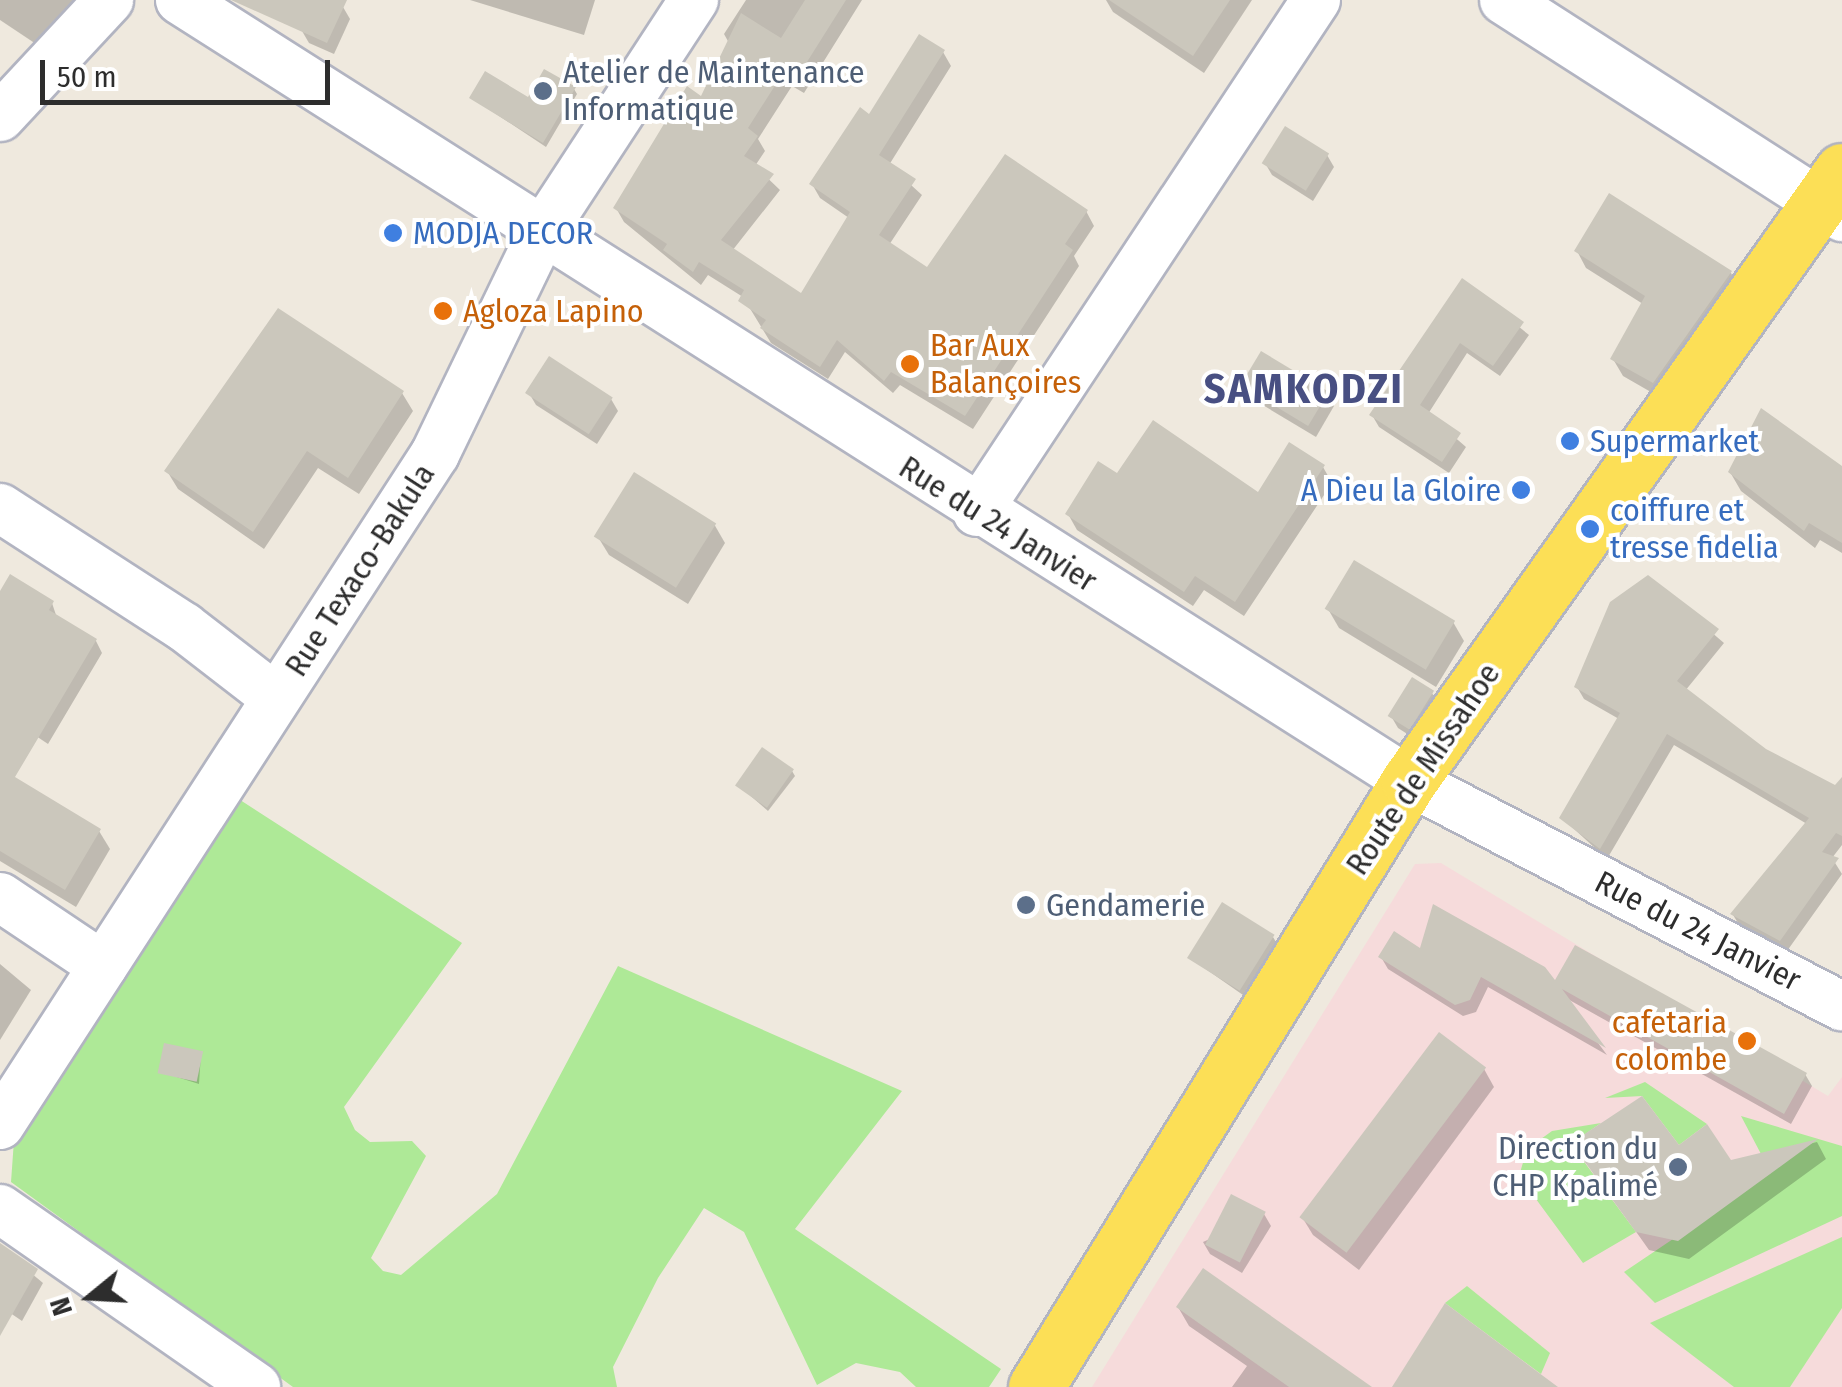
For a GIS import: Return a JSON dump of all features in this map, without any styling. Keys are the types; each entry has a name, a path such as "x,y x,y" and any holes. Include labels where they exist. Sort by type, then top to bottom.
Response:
{"main road":[{"name":"Route de Missahoe","path":"1036,1387 1410,781 1834,198"}],"street":[{"path":"0,117 109,0"},
{"name":"Rue du 24 Janvier","path":"180,0 544,228 977,512 1410,781 1842,1006"},
{"name":"Rue Texaco-Bakula","path":"0,1126 436,454 544,228 694,0"},
{"path":"977,512 1316,0"},
{"path":"1504,0 1834,198"},
{"path":"0,508 184,628 276,698"},
{"path":"0,897 103,966"},
{"path":"0,1209 256,1387"}],"shaded area":[{"path":"1441,863 1828,1096 1842,1077 1842,1387 1092,1387 1415,864"}],"green space":[{"path":"234,796 462,943 344,1107 355,1130 370,1142 412,1141 426,1156 371,1258 383,1271 401,1275 497,1194 618,966 902,1091 795,1229 1001,1369 989,1387 916,1387 900,1372 856,1363 817,1385 744,1232 704,1208 658,1278 613,1367 617,1387 293,1387 11,1182 14,1140"},
{"path":"1645,1082 1707,1124 1679,1145 1642,1096 1605,1098"},
{"path":"1741,1116 1842,1146 1842,1216 1655,1303 1624,1272 1771,1173"},
{"path":"1601,1123 1571,1144 1636,1232 1583,1263 1519,1176 1527,1149 1552,1131"},
{"path":"1842,1237 1842,1308 1790,1387 1734,1387 1650,1323"},
{"path":"1467,1286 1550,1353 1541,1374 1445,1303"}],"building":[{"path":"231,0 347,0 327,43"},
{"path":"805,0 846,0 795,81 783,73 748,128 758,136 744,156 774,174 721,240 801,293 850,212 809,184 860,107 869,114 919,34 945,50 879,155 916,179 879,235 927,267 1005,154 1088,210 1065,244 1073,250 965,416 891,372 884,381 837,340 820,367 760,328 766,320 738,301 744,290 699,262 693,272 663,250 667,244 613,208 687,86 701,96 741,13 781,38"},
{"path":"1109,0 1230,0 1193,56"},
{"path":"544,69 576,87 543,143 469,98 485,71 528,97"},
{"path":"1285,126 1329,154 1306,191 1262,163"},
{"path":"1609,193 1732,271 1653,383 1610,359 1645,296 1574,251"},
{"path":"1462,278 1524,322 1493,366 1460,343 1420,405 1461,433 1442,462 1369,415"},
{"path":"278,308 404,391 348,478 307,451 253,532 164,471"},
{"path":"1261,351 1329,392 1308,426 1240,385"},
{"path":"549,356 613,397 589,434 525,393"},
{"path":"1761,408 1842,466 1842,543 1809,523 1804,531 1728,472"},
{"path":"1153,420 1258,492 1289,442 1325,465 1235,602 1195,576 1184,592 1065,514 1098,461 1117,473"},
{"path":"634,472 716,523 676,588 594,536"},
{"path":"1354,560 1455,621 1426,670 1325,609"},
{"path":"10,574 54,601 49,610 97,639 15,777 101,829 65,890 0,851 0,591"},
{"path":"1648,575 1719,629 1677,681 1766,749 1835,785 1842,777 1842,836 1836,833 1822,852 1839,858 1780,941 1730,914 1809,818 1667,734 1600,849 1559,818 1620,713 1574,687 1610,602"},
{"path":"1412,677 1434,691 1410,730 1388,716"},
{"path":"762,747 794,769 767,808 735,786"},
{"path":"1222,902 1275,935 1240,991 1187,958"},
{"path":"1433,904 1545,967 1555,980 1575,945 1807,1073 1784,1114 1562,989 1606,1048 1481,977 1470,1000 1455,1005 1378,957 1394,931 1420,948"},
{"path":"1439,1032 1486,1068 1346,1253 1299,1217"},
{"path":"164,1043 203,1051 197,1082 158,1073"},
{"name":"Direction du CHP Kpalimé","path":"1642,1096 1679,1145 1707,1124 1731,1160 1818,1139 1678,1241 1636,1232 1571,1143"},
{"path":"1231,1194 1266,1212 1240,1262 1205,1245"},
{"path":"0,1243 38,1269 0,1336"},
{"path":"1203,1268 1372,1387 1289,1387 1176,1307"},
{"path":"1445,1303 1558,1387 1392,1387"}],"place":[{"name":"Atelier de Maintenance Informatique","path":"543,91"},
{"name":"MODJA DECOR","path":"393,233"},
{"name":"Agloza Lapino","path":"443,311"},
{"name":"Bar Aux Balançoires","path":"910,364"},
{"name":"Supermarket","path":"1570,441"},
{"name":"A Dieu la Gloire","path":"1521,490"},
{"name":"coiffure et tresse fidelia","path":"1590,529"},
{"name":"Gendamerie","path":"1026,905"},
{"name":"cafetaria colombe","path":"1747,1041"},
{"name":"Direction du CHP Kpalimé","path":"1678,1167"}],"district":[{"name":"SAMKODZI","path":"1304,389"}]}
